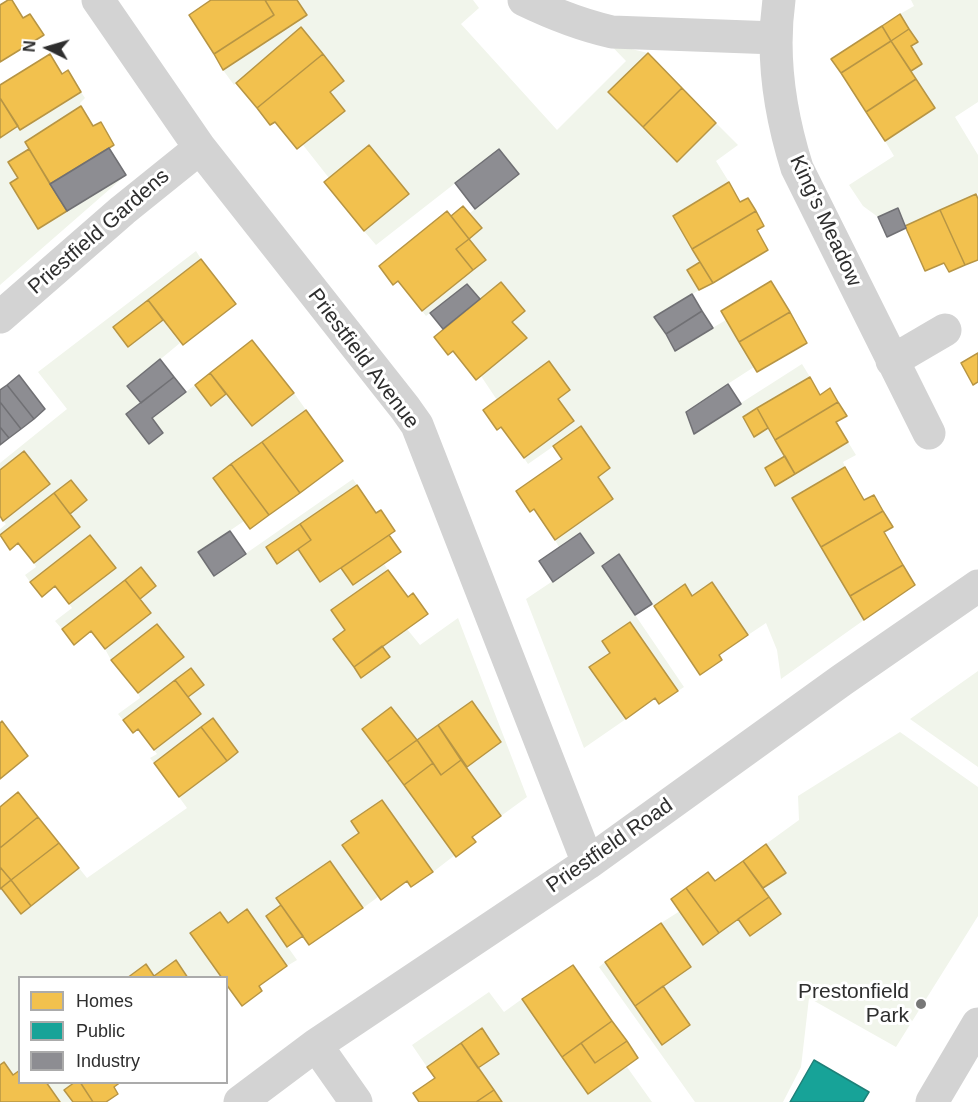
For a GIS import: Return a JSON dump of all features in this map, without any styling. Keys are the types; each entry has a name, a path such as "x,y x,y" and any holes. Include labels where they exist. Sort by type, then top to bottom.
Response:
{"street":[{"name":"Priestfield Avenue","path":"98,0 200,148 417,425 588,863"},
{"path":"524,0 553,15 612,32 776,38"},
{"name":"King's Meadow","path":"779,0 776,38 780,101 797,168 929,433"},
{"name":"Priestfield Gardens","path":"0,317 141,195 200,148"},
{"path":"892,361 945,330"},
{"name":"Priestfield Road","path":"240,1102 316,1046 588,863 842,680 978,586"},
{"path":"932,1102 978,1024"},
{"path":"316,1046 356,1102"}],"shaded area":[{"path":"297,0 473,0 479,8 461,24 557,130 626,61 598,32 623,47 648,53 608,92 677,162 716,123 738,145 716,161 729,182 673,215 700,262 687,270 699,290 655,317 675,350 726,320 754,367 686,411 694,433 802,364 810,377 743,417 754,436 768,428 785,456 765,468 775,486 848,442 856,455 843,462 845,467 792,498 864,620 781,679 777,650 766,623 748,635 712,583 692,596 684,585 654,606 618,555 602,566 684,687 678,691 630,622 610,653 589,667 626,719 584,748 526,599 593,554 580,533 559,547 555,540 613,499 598,477 610,468 581,427 528,464 524,458 574,421 558,399 570,390 549,361 497,400 481,376 526,338 512,322 525,311 501,282 480,299 467,284 426,316 422,311 485,259 469,239 482,228 470,213 519,174 499,149 376,245 364,231 409,194 369,145 329,178 303,145 345,111 330,92 344,80 301,27 234,85 223,70 306,16"},
{"path":"911,0 978,0 978,102 955,117 978,155 978,193 905,226 898,208 878,217 863,206 849,185 894,156 885,141 935,108 911,71 922,64 911,46 918,42 900,14 914,6"},
{"path":"81,92 85,98 80,103 81,106 25,141 29,149 8,162 18,178 10,183 39,229 126,175 0,285 0,138 18,126 21,130"},
{"path":"196,251 201,259 113,327 128,347 163,320 180,343 127,387 152,418 195,385 211,406 226,394 252,426 294,393 306,410 213,477 244,521 199,552 215,575 353,479 357,485 266,547 277,564 298,549 320,581 341,568 353,585 384,564 388,570 331,611 345,630 334,639 361,677 390,657 382,646 407,629 420,645 458,618 527,797 501,816 467,767 501,742 472,701 417,740 391,707 363,729 455,855 433,872 382,800 352,821 359,833 342,845 378,897 363,908 330,861 276,898 281,905 266,916 297,960 287,966 247,909 228,923 220,912 190,933 221,976 187,976 176,960 154,976 146,964 128,976 18,976 18,1071 13,1075 4,1062 0,1065 0,889 79,868 87,878 187,808 179,797 238,752 213,718 154,763 150,758 157,754 154,750 188,697 204,685 191,668 123,720 118,714 140,698 138,693 183,657 157,624 111,660 105,649 151,613 140,599 156,586 141,567 62,629 55,621 72,608 69,604 116,568 89,535 30,582 25,575 36,567 34,563 80,527 70,514 87,500 71,480 0,535 0,529 6,524 3,521 50,484 24,451 0,470 0,463 67,409 38,372"},
{"path":"978,671 978,767 910,719"},
{"path":"900,732 978,787 978,916 896,1047 809,998 801,1067 783,1102 695,1102 599,967 605,962 662,1045 690,1025 663,986 691,966 661,923 680,911 704,944 738,919 750,936 781,914 763,888 786,872 766,844 799,820 798,796"},
{"path":"489,992 504,1012 522,999 588,1093 627,1067 652,1102 502,1102 478,1068 499,1054 482,1028 427,1067 412,1045"},
{"path":"47,1084 73,1084 64,1090 73,1102 60,1102"}],"building: Homes":[{"path":"12,0 23,18 30,14 44,35 0,62 0,5"},
{"path":"211,0 265,0 274,15 214,54 189,15"},
{"path":"265,0 297,0 307,15 223,70 214,54 274,15"},
{"path":"900,14 909,29 891,41 882,26"},
{"path":"882,26 891,41 841,73 831,59"},
{"path":"301,27 323,54 257,108 236,83"},
{"path":"909,29 918,42 911,46 922,64 911,71 891,41"},
{"path":"891,41 916,79 866,112 841,73"},
{"path":"648,53 682,88 643,127 608,92"},
{"path":"50,54 62,74 68,70 81,92 20,130 0,98 0,85"},
{"path":"323,54 344,81 330,92 345,111 297,149 275,122 270,125 257,108"},
{"path":"916,79 935,108 885,141 866,112"},
{"path":"682,88 716,123 677,162 643,127"},
{"path":"0,98 18,126 0,138"},
{"path":"81,106 93,126 101,122 114,145 50,184 25,142"},
{"path":"369,145 409,194 364,231 324,182"},
{"path":"29,149 67,211 38,229 10,183 18,178 8,162"},
{"path":"729,182 740,202 748,198 756,211 692,249 673,216"},
{"path":"976,194 978,199 978,260 965,265 940,210"},
{"path":"463,206 482,228 469,239 451,216"},
{"path":"940,210 965,265 949,272 944,263 925,271 905,226"},
{"path":"447,211 469,239 456,249 473,270 422,311 398,281 393,285 379,266"},
{"path":"756,211 764,226 757,230 768,250 713,283 692,249"},
{"path":"469,239 486,260 473,270 456,249"},
{"path":"201,259 236,304 183,345 148,300"},
{"path":"700,262 713,283 699,290 687,270"},
{"path":"771,281 790,312 739,342 721,311"},
{"path":"501,282 525,311 512,322 527,338 476,380 453,351 448,355 434,337"},
{"path":"148,300 163,320 128,347 113,327"},
{"path":"790,312 807,343 757,372 739,342"},
{"path":"252,340 294,393 252,426 210,373"},
{"path":"978,353 978,382 973,385 961,363"},
{"path":"549,361 570,390 558,399 574,421 524,458 501,427 497,430 483,410"},
{"path":"210,373 226,394 211,406 195,385"},
{"path":"810,377 820,395 830,388 838,402 775,440 757,408"},
{"path":"838,402 847,416 836,422 848,442 795,474 775,440"},
{"path":"757,408 768,428 754,437 743,417"},
{"path":"306,410 343,461 300,493 262,442"},
{"path":"581,426 610,468 598,477 613,499 555,540 534,509 530,512 516,491 562,459 553,446"},
{"path":"262,442 300,493 269,515 231,464"},
{"path":"24,451 50,484 3,521 0,516 0,470"},
{"path":"785,456 795,474 775,486 765,468"},
{"path":"231,464 269,515 250,529 213,478"},
{"path":"845,467 864,500 874,495 883,511 821,547 792,498"},
{"path":"71,480 87,500 70,514 54,493"},
{"path":"357,485 376,513 381,510 395,531 320,582 298,549 311,540 300,524"},
{"path":"54,493 80,527 34,563 18,543 10,550 0,535"},
{"path":"883,511 893,527 884,532 903,565 850,596 821,547"},
{"path":"300,524 311,540 277,564 266,547"},
{"path":"90,535 116,568 69,604 55,586 42,597 30,582"},
{"path":"389,535 401,552 353,585 341,568"},
{"path":"903,565 915,585 864,620 850,596"},
{"path":"141,567 156,586 140,599 125,580"},
{"path":"388,570 408,597 413,593 428,614 354,667 333,639 345,630 331,610"},
{"path":"125,580 151,613 105,649 91,631 74,645 62,629"},
{"path":"712,582 748,635 719,655 722,660 700,675 654,606 685,584 692,596"},
{"path":"630,622 678,691 659,704 655,698 626,719 589,667 610,653 602,641"},
{"path":"157,624 184,657 138,693 111,660"},
{"path":"382,646 390,657 361,678 354,667"},
{"path":"191,668 204,685 188,697 175,680"},
{"path":"175,680 201,714 154,750 138,729 133,733 123,720"},
{"path":"472,701 501,742 467,767 438,725"},
{"path":"391,707 417,740 387,762 362,729"},
{"path":"213,718 238,752 227,761 201,727"},
{"path":"2,721 28,756 0,779 0,723"},
{"path":"438,725 461,760 441,775 417,740"},
{"path":"201,727 227,761 179,797 154,763"},
{"path":"417,740 433,763 404,785 387,762"},
{"path":"461,760 501,816 472,837 476,842 456,857 404,785 433,763 441,775"},
{"path":"18,792 38,817 0,848 0,807"},
{"path":"382,800 433,872 411,887 407,881 381,900 342,845 359,833 351,821"},
{"path":"38,817 59,843 11,880 0,867 0,848"},
{"path":"59,843 79,868 31,906 11,880"},
{"path":"766,844 786,873 763,888 743,861"},
{"path":"330,861 363,908 309,945 276,898"},
{"path":"743,861 769,897 719,933 686,888 708,872 715,881"},
{"path":"0,867 11,880 0,889"},
{"path":"11,880 31,906 21,914 1,888"},
{"path":"686,888 719,933 703,945 671,899"},
{"path":"769,897 781,914 750,936 738,919"},
{"path":"281,905 303,936 287,947 266,916"},
{"path":"247,909 287,966 259,986 262,991 242,1006 228,987 228,976 221,976 190,933 220,912 228,923"},
{"path":"661,923 691,967 635,1006 605,962"},
{"path":"176,960 187,976 154,976"},
{"path":"146,964 154,976 130,976"},
{"path":"573,965 612,1021 562,1057 522,999"},
{"path":"663,986 690,1025 662,1045 635,1006"},
{"path":"612,1021 627,1041 595,1063 581,1043"},
{"path":"482,1028 499,1054 478,1068 461,1043"},
{"path":"627,1041 638,1058 588,1094 562,1057 581,1043 595,1063"},
{"path":"461,1043 494,1090 476,1102 419,1102 413,1093 435,1078 427,1067"},
{"path":"4,1062 13,1075 18,1071 18,1084 47,1084 60,1102 0,1102 0,1065"},
{"path":"72,1084 81,1084 93,1102 73,1102 64,1090"},
{"path":"81,1084 118,1084 114,1087 118,1094 106,1102 93,1102"},
{"path":"494,1090 502,1102 476,1102"}],"building: Public":[{"path":"814,1060 869,1092 863,1102 790,1102"}],"building: Industry":[{"path":"109,148 126,175 67,211 50,184"},
{"path":"499,149 519,174 475,209 455,183"},
{"path":"898,208 906,228 887,237 878,217"},
{"path":"467,284 480,299 443,329 430,313"},
{"path":"692,294 702,311 666,334 654,317"},
{"path":"702,311 713,328 675,351 666,334"},
{"path":"160,359 174,377 141,403 127,386"},
{"path":"19,375 45,409 34,419 7,385"},
{"path":"174,377 186,392 152,418 163,433 149,444 126,414"},
{"path":"728,384 741,404 694,434 686,412"},
{"path":"7,385 34,419 21,429 0,402 0,390"},
{"path":"0,402 21,429 9,438 0,427"},
{"path":"0,427 9,438 0,445"},
{"path":"230,531 246,554 214,576 198,552"},
{"path":"580,533 594,553 553,582 539,561"},
{"path":"619,554 652,604 635,615 602,566"}],"place":[{"name":"Prestonfield Park","path":"921,1004"}]}
